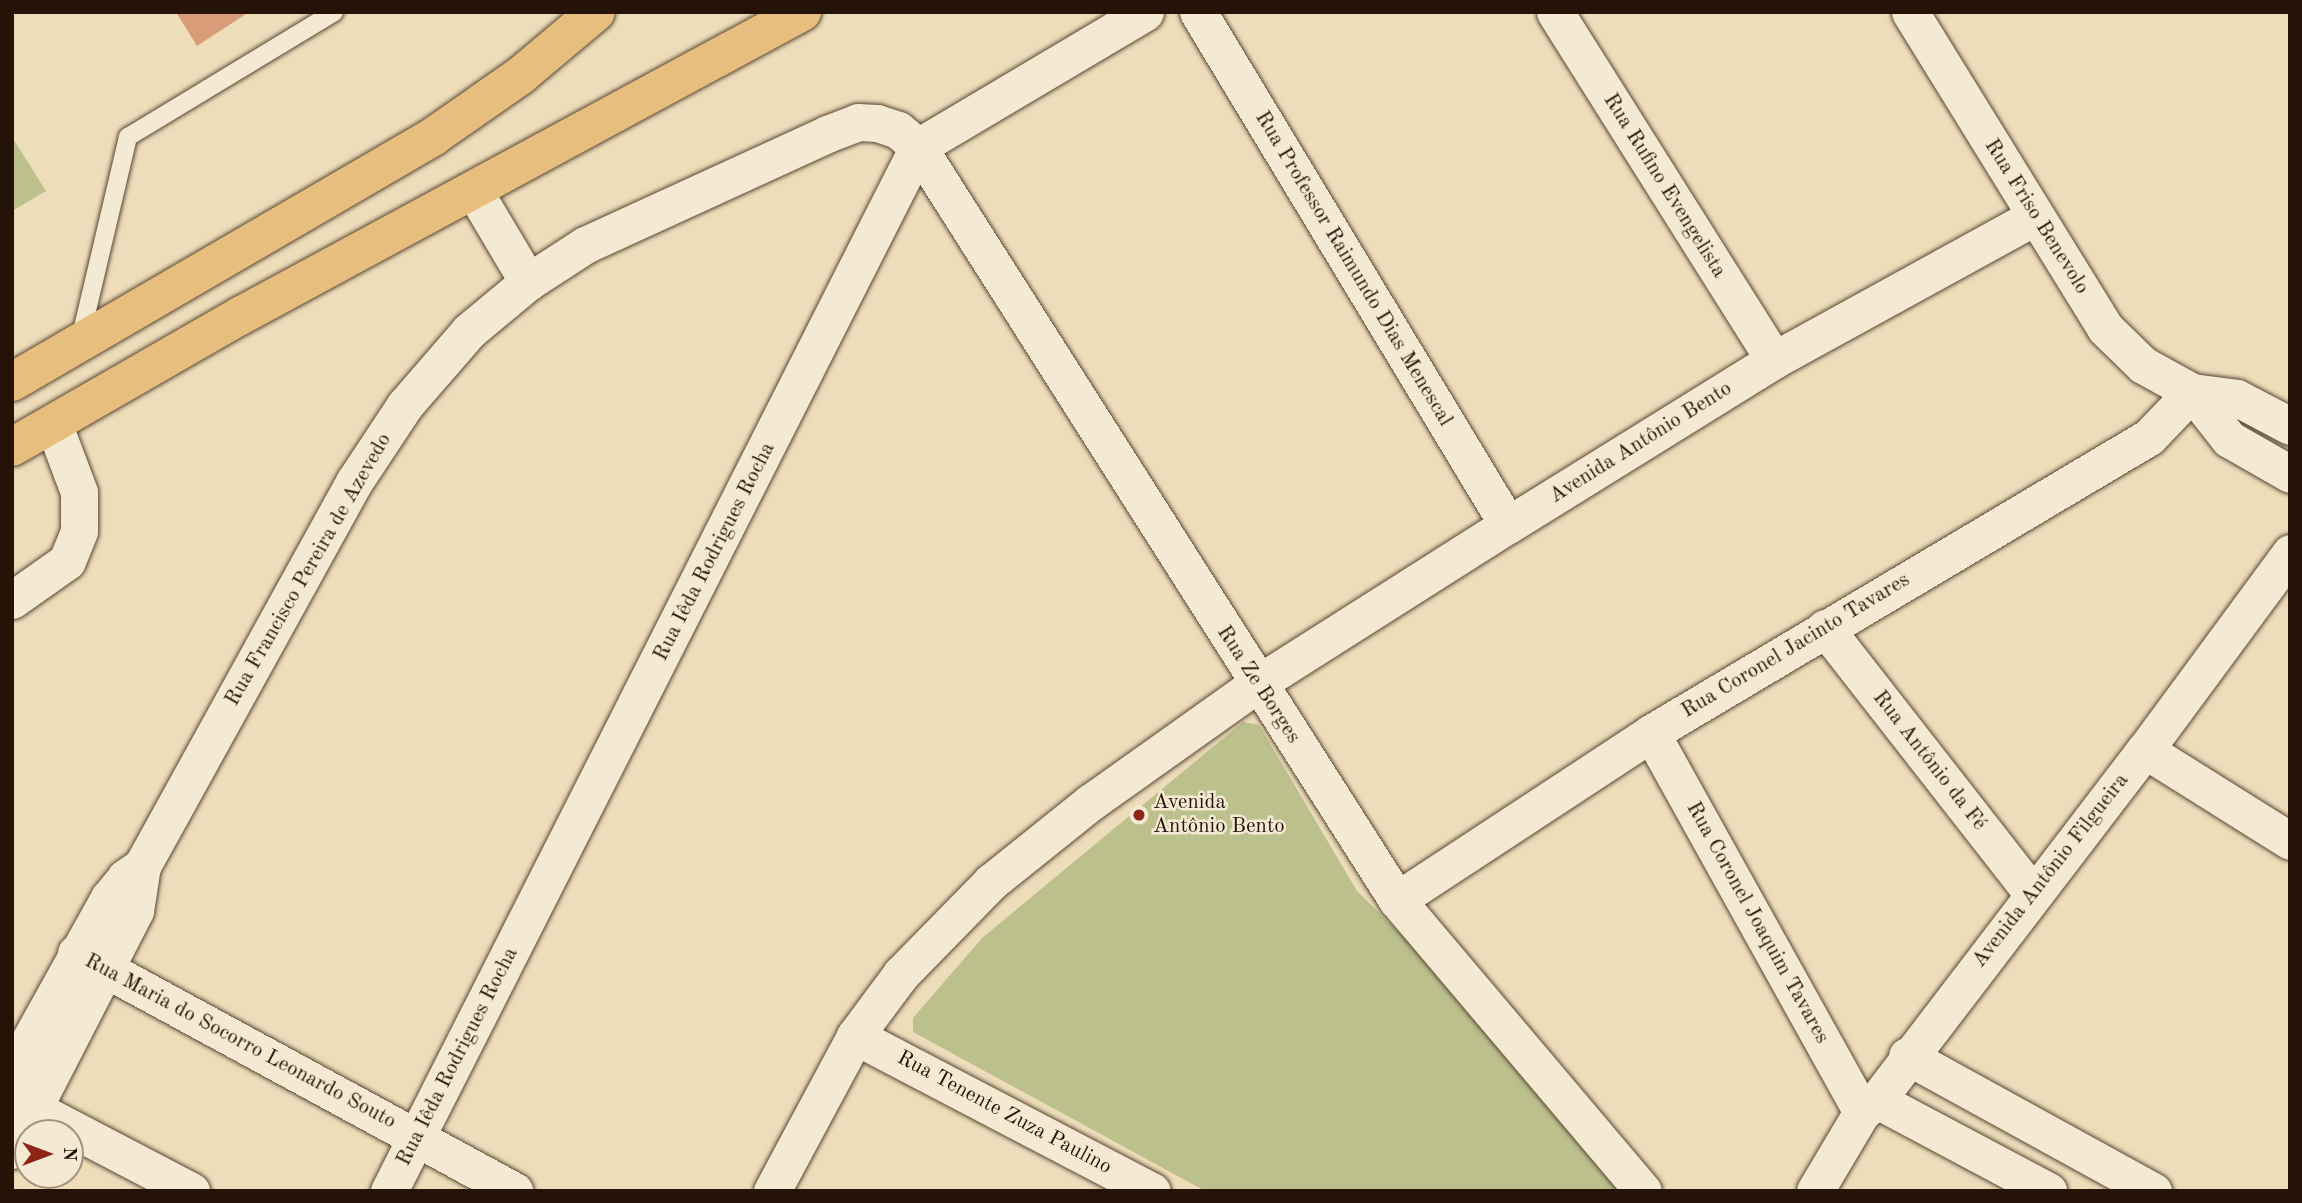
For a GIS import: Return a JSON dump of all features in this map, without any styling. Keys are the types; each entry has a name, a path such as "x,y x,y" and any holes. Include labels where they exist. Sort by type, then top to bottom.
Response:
{"highway":[{"path":"12,382 434,136 520,76 596,12"},
{"path":"12,447 240,316 802,12"}],"street":[{"path":"918,147 1145,12"},
{"name":"Rua Professor Raimundo Dias Menescal","path":"1198,12 1508,525"},
{"name":"Rua Rufino Evengelista","path":"1555,12 1774,360"},
{"name":"Rua Friso Benevolo","path":"1910,12 2034,217 2105,328 2143,365 2192,392 2237,398 2290,426"},
{"name":"Rua Francisco Pereira de Azevedo","path":"12,1150 23,1104 92,962 109,898 125,878 142,866 354,482 398,416 470,331 528,282 585,245 858,122 898,130 918,147"},
{"name":"Rua Ze Borges","path":"918,147 1257,684 1397,900 1643,1191"},
{"name":"Rua Iêda Rodrigues Rocha","path":"389,1191 918,147"},
{"path":"474,191 528,282"},
{"name":"Avenida Antônio Bento","path":"772,1191 863,1040 954,943 1257,684 1774,360 2034,217"},
{"name":"Rua Friso Benevolo","path":"2192,392 2229,439 2290,474"},
{"name":"Rua Coronel Jacinto Tavares","path":"1397,900 1651,733 2149,437 2192,392"},
{"path":"12,600 67,561 79,531 79,492 53,423"},
{"name":"Avenida Antônio Filgueira","path":"1815,1191 1870,1106 1907,1056 2145,750 2290,553"},
{"name":"Rua Antônio da Fé","path":"1825,628 2032,893"},
{"name":"Rua Coronel Joaquim Tavares","path":"1651,733 1870,1106"},
{"path":"2145,750 2290,841"},
{"name":"Rua Francisco Pereira de Azevedo","path":"12,1072 92,962"},
{"name":"Rua Maria do Socorro Leonardo Souto","path":"92,962 515,1191"},
{"name":"Avenida Antônio Bento","path":"797,1191 863,1040"},
{"name":"Rua Tenente Zuza Paulino","path":"863,1040 1152,1191"},
{"path":"1907,1056 2153,1191"},
{"path":"23,1104 191,1191"},
{"path":"1870,1106 2048,1191"}],"lane":[{"path":"79,343 128,138 334,12"},
{"path":"590,12 596,12"}],"green space":[{"path":"12,137 46,191 12,211"},
{"path":"1243,722 1259,725 1357,891 1481,1013 1632,1191 1205,1191 913,1032 913,1018 982,938"}],"building":[{"path":"176,12 249,12 197,46"}],"place":[{"name":"Avenida Antônio Bento","path":"1139,815"}]}
